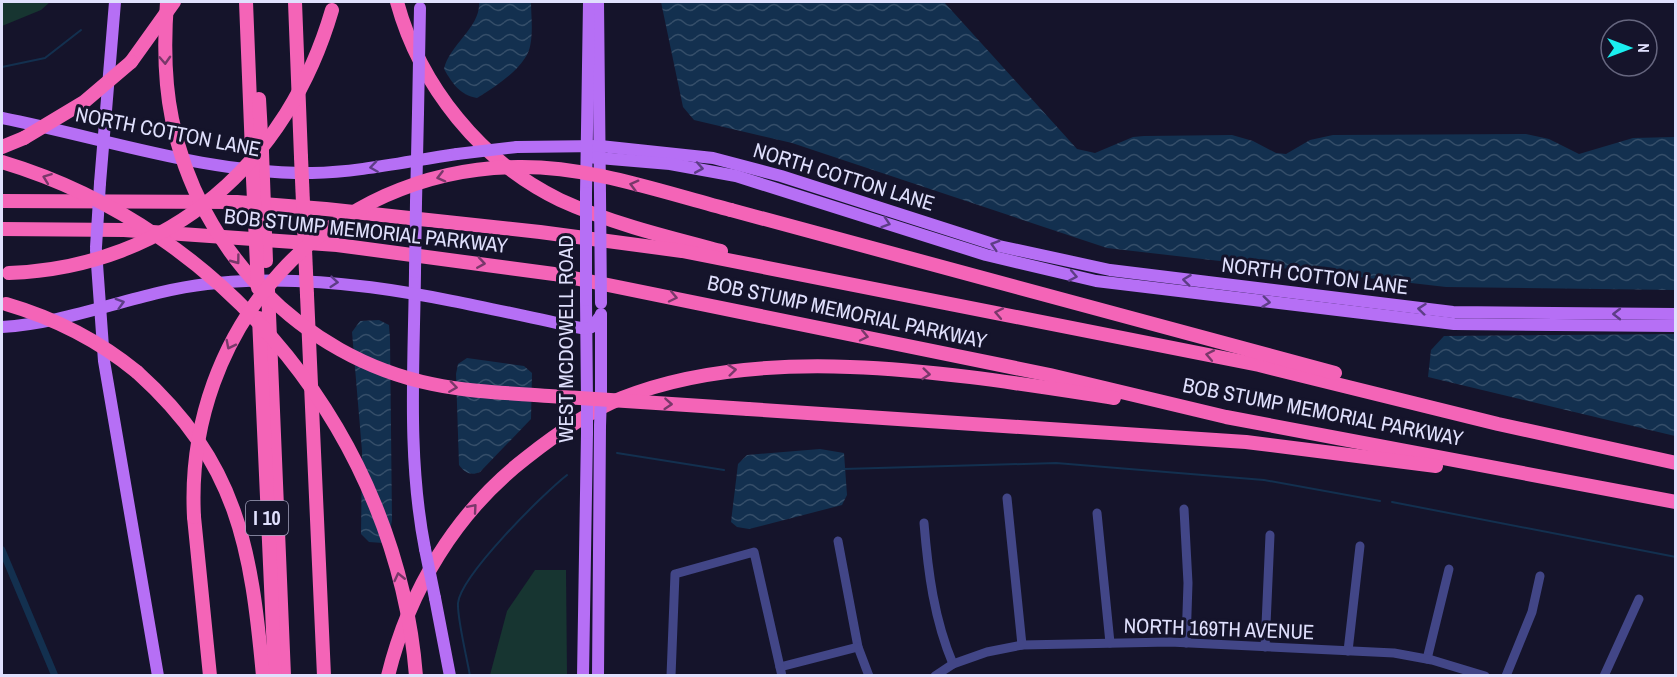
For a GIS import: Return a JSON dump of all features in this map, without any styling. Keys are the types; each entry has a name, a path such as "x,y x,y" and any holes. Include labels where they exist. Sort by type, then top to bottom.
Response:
{"highway":[{"path":"167,2 164,55 167,92 176,139 194,191 208,220 241,267 270,299 309,331 382,370 437,385 492,392 1204,439 1371,456 1468,471 1509,471"},
{"path":"2,147 24,138 84,102 131,62 174,2"},
{"name":"I 10","path":"246,2 257,152 263,290 274,675"},
{"path":"254,2 257,152"},
{"name":"I 10","path":"295,2 324,675"},
{"path":"397,2 418,56 445,102 485,147 542,190 592,213 658,233 878,288"},
{"path":"5,273 65,266 125,249 174,224 211,199 250,163 281,125 311,72 333,6"},
{"path":"2,162 84,194 154,233 226,289 278,344 331,417 372,494 397,567 409,623 416,675"},
{"path":"210,675 194,509 194,456 215,377 238,328 269,284 302,251 344,219 394,193 439,177 497,167 542,167 588,173 1500,417 1533,430"},
{"name":"BOB STUMP MEMORIAL PARKWAY","path":"2,201 237,202 388,215 682,251 1259,365 1498,424 1676,463"},
{"name":"BOB STUMP MEMORIAL PARKWAY","path":"2,229 124,230 337,245 554,274 1050,375 1226,417 1676,502"},
{"path":"263,290 284,675"},
{"path":"4,303 42,316 81,334 137,372 173,407 200,441 235,509 253,586 263,675"},
{"path":"388,675 404,624 426,575 459,525 486,494 516,466 574,423 620,398 657,385 705,374 747,368 868,369 1019,384 1226,417"}],"main road":[{"path":"115,2 96,247 99,309 111,409 158,675"},
{"name":"WEST MCDOWELL ROAD","path":"589,2 594,152 600,195 601,394 598,675"},
{"name":"WEST MCDOWELL ROAD","path":"583,675 587,434 586,193 594,152 598,2"},
{"path":"421,5 412,449 416,502 450,675"},
{"name":"NORTH COTTON LANE","path":"2,118 222,166 266,171 334,171 517,147 594,152 680,153 755,168 999,246 1110,270 1453,312 1676,314"},
{"name":"NORTH COTTON LANE","path":"594,152 689,166 736,176 995,258 1096,281 1454,324 1676,326"},
{"path":"2,327 99,309 189,287 249,281 336,282 414,294 585,328 592,327 601,309"}],"street":[{"path":"1007,498 1022,645"},
{"path":"1184,509 1188,584 1186,643"},
{"path":"1097,513 1110,643"},
{"path":"924,523 934,607 942,637 953,664"},
{"path":"1265,646 1270,536"},
{"path":"838,541 858,647 869,675"},
{"path":"1348,651 1360,546"},
{"path":"671,675 675,574 754,552 781,671 858,647"},
{"path":"1427,659 1449,569"},
{"path":"1506,675 1533,612 1540,576"},
{"path":"1604,675 1639,599"},
{"name":"NORTH 169TH AVENUE","path":"935,675 953,664 987,652 1022,645 1110,643 1186,643 1394,653 1427,659 1485,675"}],"green space":[{"path":"2,2 50,2 41,10 2,26"},
{"path":"535,570 566,570 567,675 490,675 507,611"}],"water":[{"path":"479,2 531,2 532,31 528,52 520,64 503,81 477,98 457,88 444,69 452,52 475,20"},
{"path":"661,2 944,2 1077,149 1095,153 1133,137 1144,136 1232,135 1253,141 1276,153 1286,154 1310,140 1333,135 1526,134 1549,139 1579,154 1633,138 1675,137 1675,290 1446,287 1107,248 792,143 694,120 683,107"},
{"path":"379,320 389,325 390,338 392,520 389,537 383,543 369,542 361,534 362,451 352,332 360,321"},
{"path":"1675,334 1675,436 1428,377 1431,350 1444,336"},
{"path":"467,358 524,366 532,373 531,419 480,472 474,474 466,472 459,465 456,374 458,364"},
{"path":"820,449 844,453 847,495 842,505 749,529 737,527 731,522 738,464 747,455"}],"waterway":[{"path":"2,67 45,58 81,30"},
{"path":"617,453 724,470"},
{"path":"843,469 1056,463 1264,480 1380,501"},
{"path":"470,676 458,610 463,590 487,555 540,499 567,475"},
{"path":"1392,502 1676,557"},
{"path":"2,550 55,676"}]}
